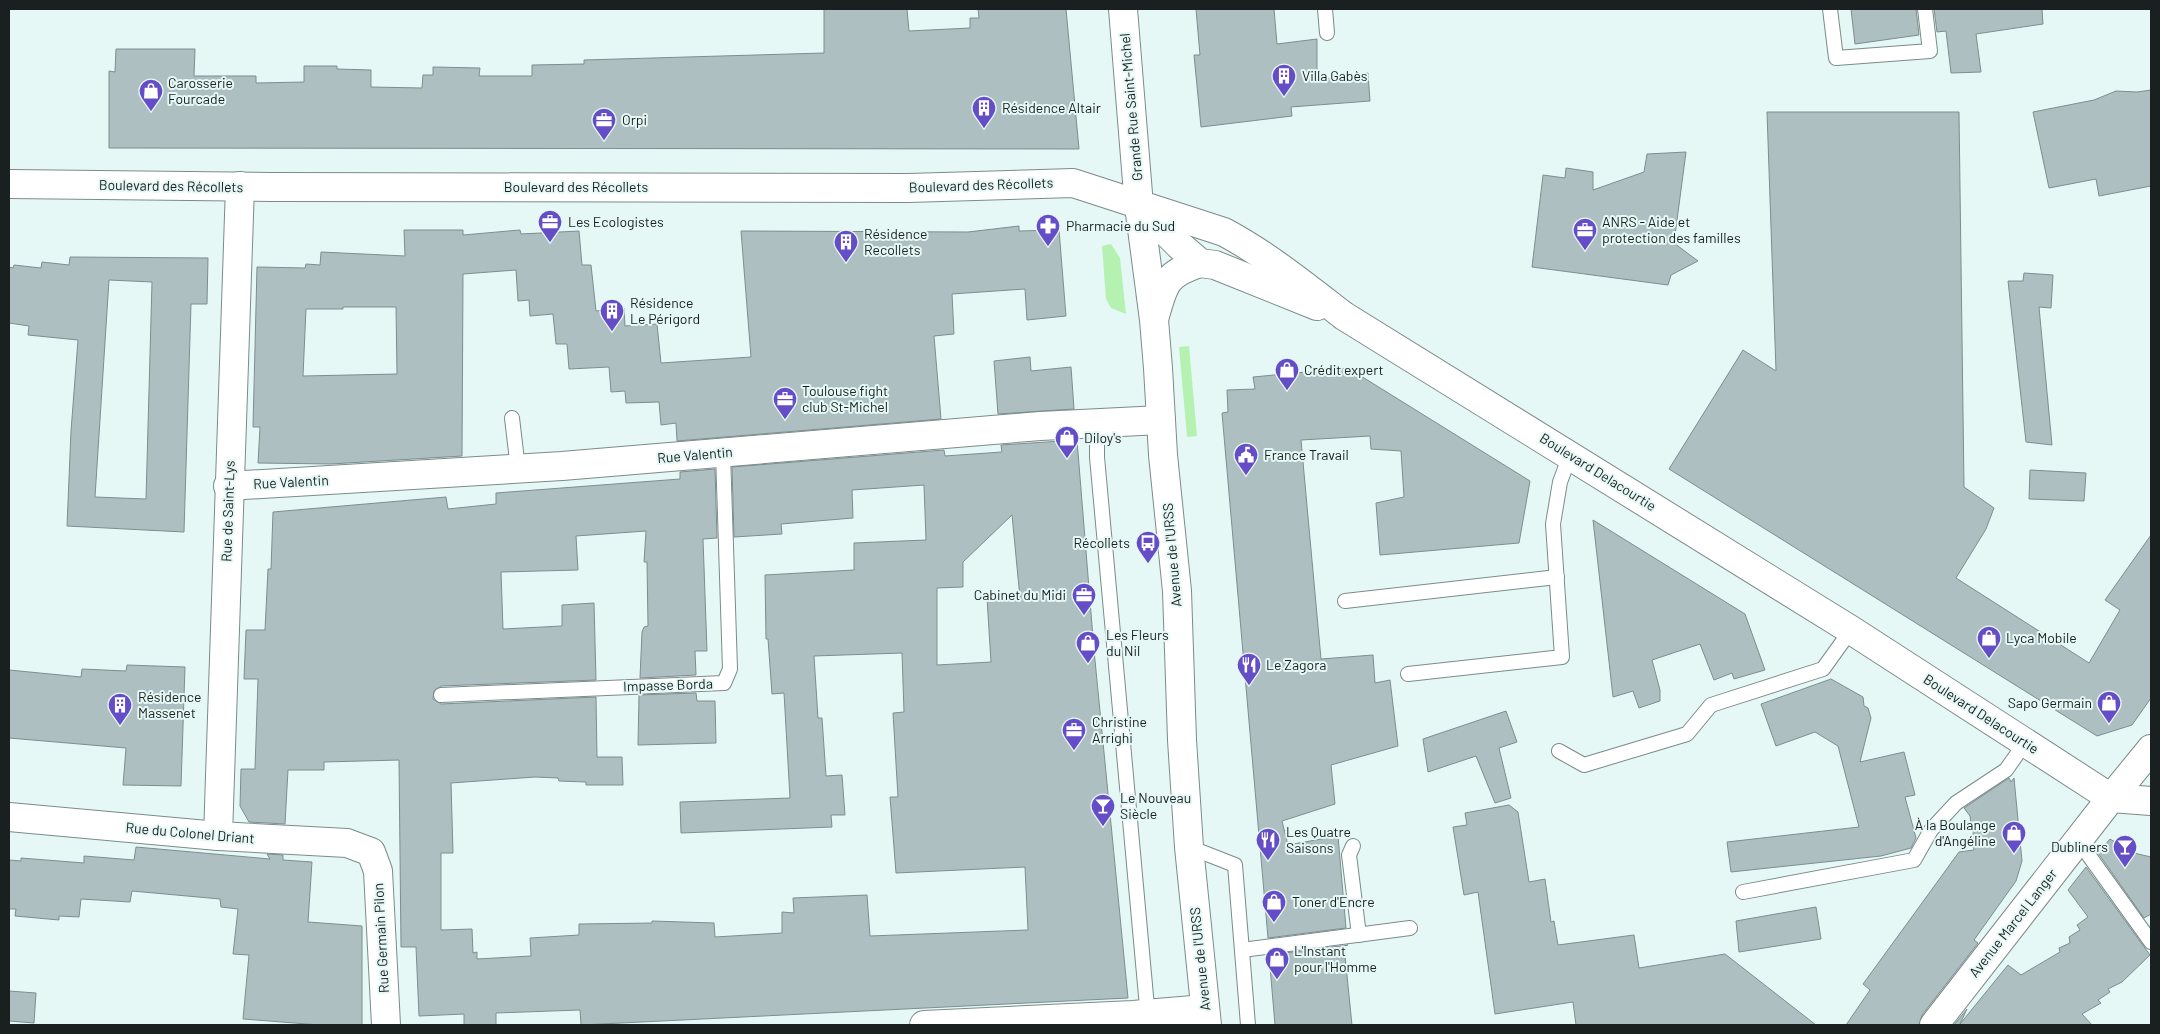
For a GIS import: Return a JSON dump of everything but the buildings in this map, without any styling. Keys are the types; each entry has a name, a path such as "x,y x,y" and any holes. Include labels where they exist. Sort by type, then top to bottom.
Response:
{"main road":[{"name":"Grande Rue Saint-Michel","path":"1123,9 1139,206"},
{"name":"Boulevard des Récollets","path":"9,184 908,188 1073,183 1139,206"},
{"name":"Rue de Saint-Lys","path":"218,836 221,804 228,486 240,186"},
{"name":"Boulevard Delacourtie","path":"1139,206 1200,263 1215,266 1344,316"},
{"name":"Boulevard Delacourtie","path":"1139,206 1231,236 1271,260 1344,316 1570,454 1851,630 2111,798"},
{"name":"Avenue de l'URSS","path":"1139,206 1154,320 1176,591 1182,740 1189,847 1206,1017"},
{"path":"1154,320 1163,287 1180,269 1200,263"},
{"name":"Rue Valentin","path":"228,486 518,469 1097,423 1161,420"},
{"name":"Avenue Marcel Langer","path":"1934,1025 2078,839 2151,749"},
{"path":"2111,798 2151,800"},
{"name":"Rue du Colonel Driant","path":"9,817 218,836 347,843 371,852"},
{"name":"Rue Germain Pilon","path":"371,852 378,871 386,1025"},
{"path":"924,1025 1206,1017"}],"lane":[{"path":"1325,9 1328,33"},
{"path":"1830,9 1836,58 1930,51 1925,9"},
{"path":"512,418 518,469"},
{"path":"1097,423 1097,457 1148,1020"},
{"name":"Impasse Borda","path":"441,695 724,683 730,669 723,453"},
{"path":"1408,674 1562,657 1553,524 1560,482 1570,454"},
{"path":"1346,601 1557,577"},
{"path":"1558,751 1584,765 1686,734 1711,705 1823,669 1851,630"},
{"path":"1743,892 1914,860 1931,830 1956,803 2006,770 2025,743"},
{"path":"2078,839 2151,942"},
{"path":"1353,846 1349,855 1358,934"},
{"path":"1189,847 1235,865 1248,1025"},
{"path":"1242,950 1410,928"}],"green space":[{"path":"1111,244 1120,258 1126,314 1111,308 1106,299 1102,246"},
{"path":"1189,346 1197,436 1187,437 1179,347"}],"place":[{"name":"Villa Gabès","path":"1284,97"},
{"name":"Carosserie Fourcade","path":"151,112"},
{"name":"Résidence Altair","path":"984,129"},
{"name":"Orpi","path":"604,141"},
{"name":"Les Ecologistes","path":"550,243"},
{"name":"Pharmacie du Sud","path":"1048,247"},
{"name":"ANRS - Aide et protection des familles","path":"1585,251"},
{"name":"Résidence Recollets","path":"846,263"},
{"name":"Résidence Le Périgord","path":"612,332"},
{"name":"Crédit expert","path":"1287,391"},
{"name":"Toulouse fight club St-Michel","path":"785,420"},
{"name":"Diloy's","path":"1067,459"},
{"name":"France Travail","path":"1246,476"},
{"name":"Récollets","path":"1148,564"},
{"name":"Cabinet du Midi","path":"1084,616"},
{"name":"Lyca Mobile","path":"1989,659"},
{"name":"Les Fleurs du Nil","path":"1088,664"},
{"name":"Le Zagora","path":"1249,686"},
{"name":"Sapo Germain","path":"2109,724"},
{"name":"Résidence Massenet","path":"120,726"},
{"name":"Christine Arrighi","path":"1074,751"},
{"name":"Le Nouveau Siècle","path":"1103,827"},
{"name":"À la Boulange d'Angéline","path":"2014,854"},
{"name":"Les Quatre Saisons","path":"1268,861"},
{"name":"Dubliners","path":"2125,868"},
{"name":"Toner d'Encre","path":"1274,923"},
{"name":"L'Instant pour l'Homme","path":"1277,980"}]}
